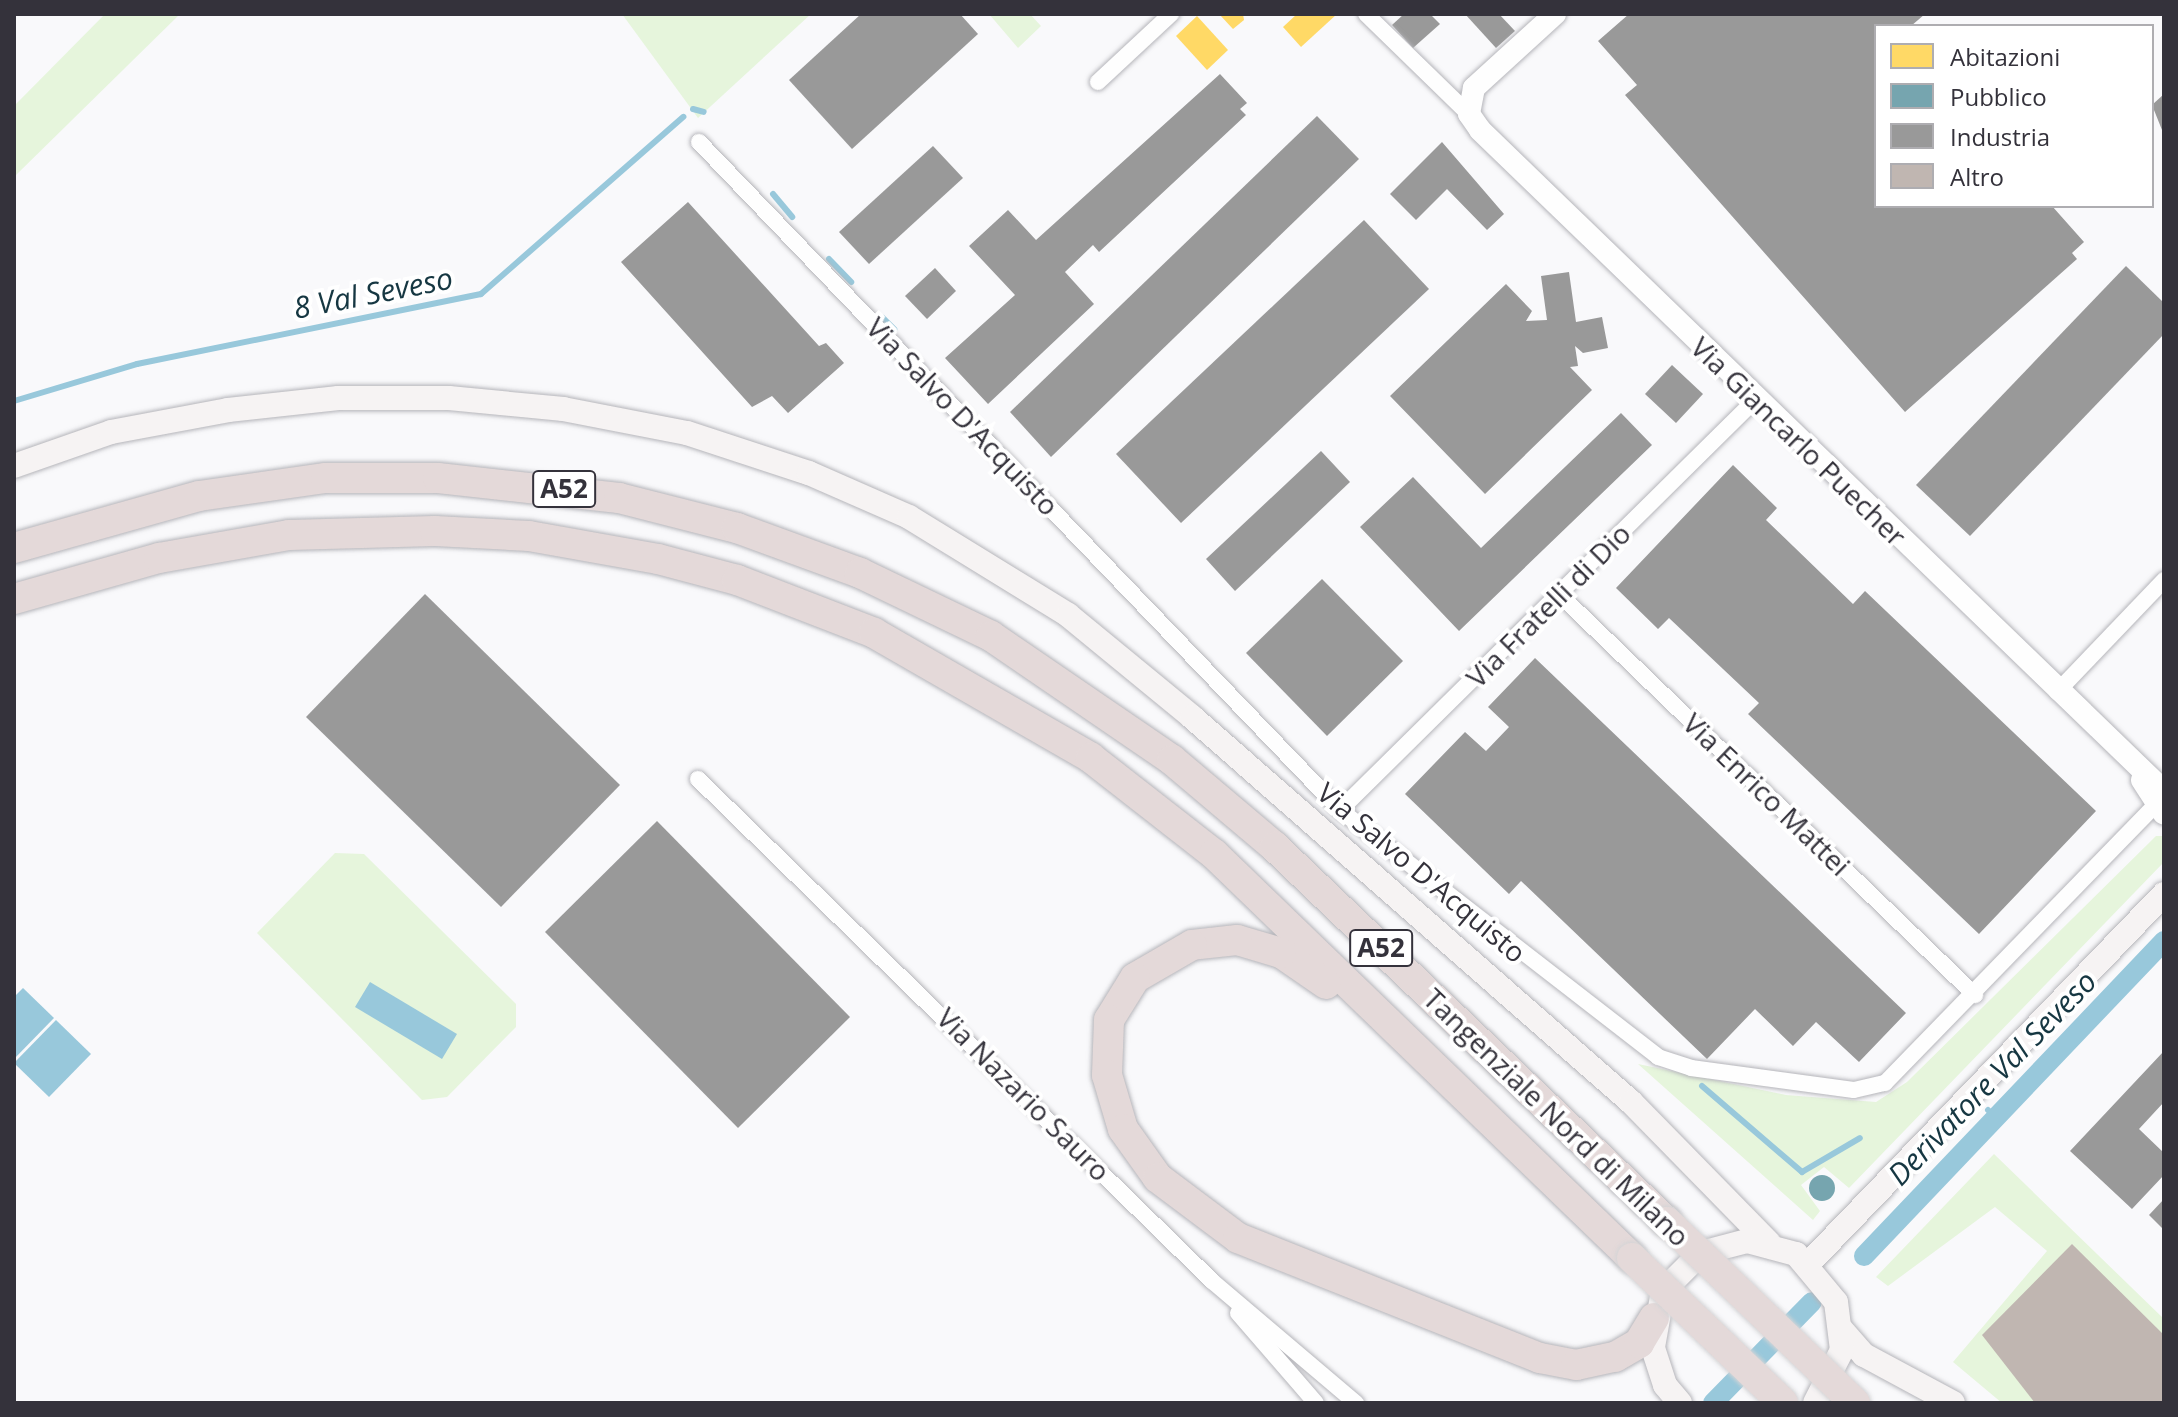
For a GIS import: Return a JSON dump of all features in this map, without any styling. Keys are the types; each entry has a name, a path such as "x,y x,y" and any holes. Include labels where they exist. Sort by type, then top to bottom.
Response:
{"highway":[{"name":"Tangenziale Nord di Milano","path":"14,548 199,496 326,478 438,478 619,498 737,528 860,573 991,636 1172,760 1275,847 1855,1403"},
{"name":"Tangenziale Nord di Milano","path":"14,599 159,558 348,532 529,536 737,580 874,633 1091,758 1214,854 1783,1403"},
{"path":"1514,1144 1330,987 1265,946 1223,940 1178,950 1135,978 1109,1020 1109,1091 1135,1151 1197,1211 1238,1238 1559,1363 1615,1357 1639,1343 1654,1318"}],"main road":[{"path":"14,466 111,432 228,410 338,398 433,398 641,424 809,473 909,517 1068,615 1555,1035 1723,1194 1769,1243 1809,1263 1836,1302 1842,1330 1836,1371 1815,1403"},
{"path":"1809,1263 2164,894"},
{"path":"1723,1194 1734,1225 1726,1243"},
{"path":"1676,1402 1653,1347 1654,1318 1679,1270 1726,1243 1769,1243"},
{"path":"1842,1330 1880,1364 1953,1403"},
{"path":"1836,1371 1880,1364"}],"street":[{"path":"1098,82 1171,14"},
{"path":"1366,14 1469,114 1481,80 1555,14"},
{"name":"Via Giancarlo Puecher","path":"1469,114 2133,766 2162,801"},
{"name":"Via Salvo D'Acquisto","path":"699,142 1340,810 1619,1033 1691,1068 1869,1089 1915,1058 2162,801"},
{"name":"Via Fratelli di Dio","path":"1340,810 1756,399"},
{"path":"2057,692 2164,580"},
{"name":"Via Enrico Mattei","path":"1559,594 1975,995"},
{"name":"Via Nazario Sauro","path":"698,779 1212,1281 1356,1403"},
{"path":"1212,1281 1316,1403"}],"green space":[{"path":"105,14 180,14 14,177 14,106"},
{"path":"622,14 811,14 698,118"},
{"path":"989,14 1030,14 1041,26 1018,48"},
{"path":"2156,836 2164,836 2164,862 1849,1188 1824,1167 1801,1185 1820,1211 1813,1220 1638,1064 1786,1095 1876,1102 1907,1082"},
{"path":"335,853 364,854 516,1004 516,1027 447,1097 422,1100 257,933"},
{"path":"1994,1154 2164,1319 2164,1403 2002,1403 1953,1362 2047,1251 1995,1207 1888,1286 1876,1277"}],"water":[{"path":"370,982 457,1034 442,1059 355,1007"},
{"path":"23,988 54,1018 14,1059 14,997"},
{"path":"56,1020 91,1054 49,1097 14,1063"}],"building: Abitazioni":[{"path":"1219,14 1243,14 1244,20 1233,29"},
{"path":"1297,14 1337,14 1301,47 1283,27"},
{"path":"1197,16 1228,50 1207,70 1176,36"}],"building: Pubblico":[{"path":"1822,1175 1831,1179 1835,1188 1831,1197 1822,1201 1813,1197 1809,1188 1813,1179"}],"building: Industria":[{"path":"861,14 960,14 978,34 852,149 789,80"},
{"path":"1404,14 1430,14 1440,24 1413,48 1392,25"},
{"path":"1465,14 1499,14 1515,31 1496,48"},
{"path":"1629,14 1925,14 1913,24 1874,24 1874,208 2054,208 2084,242 2072,253 2077,259 1905,412 1625,95 1637,85 1598,41"},
{"path":"1220,74 1247,103 1240,109 1246,115 1099,252 1093,245 1065,272 1094,304 988,404 945,358 1015,295 969,246 1008,210 1036,240"},
{"path":"2164,94 2162,130 2154,110 2154,103"},
{"path":"1317,116 1359,159 1051,457 1010,412"},
{"path":"1442,142 1504,214 1487,230 1447,189 1416,220 1390,194"},
{"path":"933,146 963,178 869,264 839,232"},
{"path":"688,202 819,346 826,343 844,363 788,413 772,396 752,407 621,262"},
{"path":"1364,220 1429,289 1181,523 1116,454"},
{"path":"2126,266 2164,303 2164,334 1970,536 1916,485"},
{"path":"935,268 956,291 927,319 905,296"},
{"path":"1569,272 1576,322 1602,317 1608,348 1583,353 1575,346 1578,366 1570,367 1592,390 1485,494 1390,396 1506,284 1532,311 1526,321 1547,320 1541,276"},
{"path":"1672,365 1703,394 1676,423 1645,394"},
{"path":"1621,413 1652,445 1459,631 1360,527 1413,477 1481,548"},
{"path":"1321,451 1350,482 1235,591 1206,559"},
{"path":"1733,465 1777,508 1766,520 1853,604 1865,591 2096,811 1979,934 1748,714 1759,703 1669,618 1658,629 1616,588"},
{"path":"1322,579 1403,661 1327,736 1246,653"},
{"path":"425,594 620,785 501,907 306,717"},
{"path":"1535,658 1906,1013 1859,1062 1816,1022 1793,1046 1755,1009 1707,1059 1521,881 1509,894 1405,794 1465,732 1486,751 1509,727 1488,707"},
{"path":"657,821 850,1017 738,1128 545,932"},
{"path":"2164,1051 2164,1102 2139,1129 2164,1153 2164,1175 2132,1209 2070,1151"},
{"path":"2164,1199 2164,1230 2149,1215"}],"building: Altro":[{"path":"2072,1244 2164,1335 2164,1403 2035,1403 1982,1335"}],"waterway":[{"name":"8 Val Seveso","path":"693,109 704,112"},
{"name":"8 Val Seveso","path":"14,401 137,364 481,294 683,117"},
{"name":"8 Val Seveso","path":"773,194 792,217"},
{"name":"8 Val Seveso","path":"829,259 851,282"},
{"name":"8 Val Seveso","path":"883,318 894,329"},
{"name":"Derivatore Val Seveso","path":"1864,1256 2164,941"},
{"name":"8 Val Seveso","path":"1702,1086 1802,1172 1860,1138"},
{"name":"8 Val Seveso","path":"1988,1110 1995,1117"},
{"name":"Derivatore Val Seveso","path":"1713,1403 1812,1302"}]}
